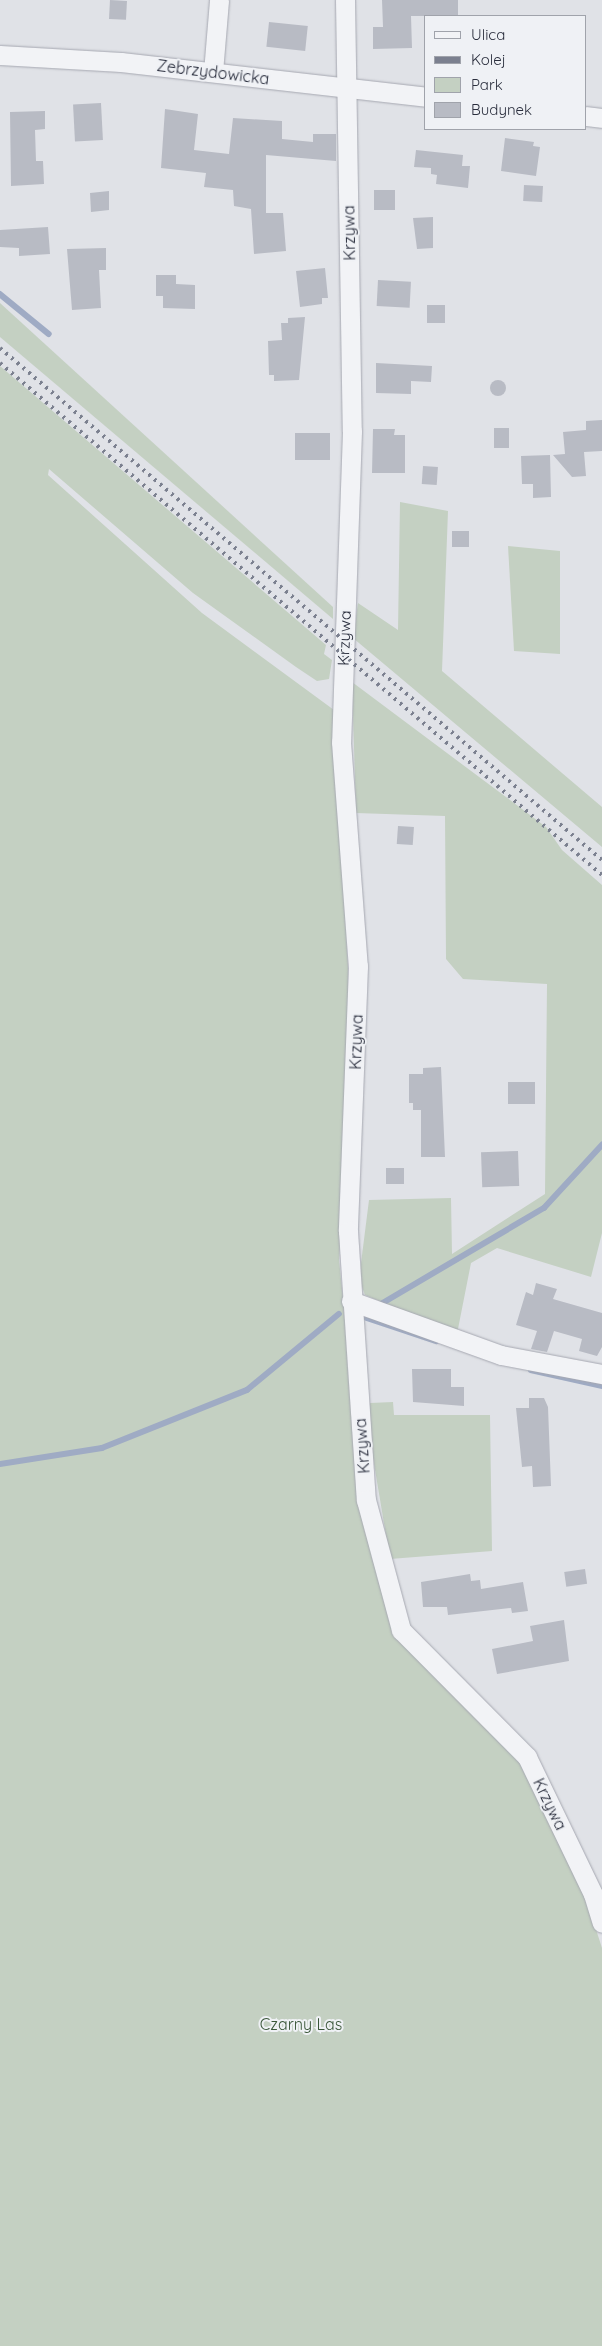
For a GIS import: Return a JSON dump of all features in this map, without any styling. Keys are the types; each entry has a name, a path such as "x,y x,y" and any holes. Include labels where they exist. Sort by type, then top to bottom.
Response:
{"street":[{"path":"214,72 219,0"},
{"name":"Krzywa","path":"345,0 352,431 341,742 358,966 348,1231 351,1300 366,1500 401,1630 527,1757 593,1894 602,1923"},
{"name":"Zebrzydowicka","path":"0,55 214,72 424,97"},
{"path":"587,116 602,118"},
{"path":"351,1300 501,1355 602,1374"}],"green space":[{"path":"0,303 333,607 333,619 0,337"},
{"name":"Czarny Las","path":"0,366 326,645 324,654 332,660 329,679 317,681 296,667 193,593 49,469 48,475 202,613 334,710 352,1040 339,1260 353,1392 398,1632 526,1766 582,1886 602,1948 602,2346 0,2346"},
{"path":"400,502 448,511 442,671 602,807 602,847 353,638 358,603 398,630"},
{"path":"508,546 560,551 560,654 514,651"},
{"path":"352,682 546,827 562,850 602,885 602,1233 591,1277 497,1248 471,1263 457,1334 365,1295 359,1279 369,1200 451,1198 452,1254 545,1194 547,984 463,979 446,959 445,816 356,813"},
{"path":"393,1402 394,1415 490,1415 492,1551 390,1559 369,1434 370,1403"}],"building":[{"path":"110,0 127,1 126,20 109,19"},
{"path":"382,0 458,0 458,15 411,16 412,48 373,49 373,27 383,27"},
{"path":"269,22 308,26 305,51 266,47"},
{"path":"101,103 103,140 75,141 73,104"},
{"path":"165,109 198,114 194,150 229,154 233,118 282,121 282,139 313,142 313,134 336,134 336,161 266,155 266,213 283,213 286,251 254,254 251,209 234,206 233,190 204,187 206,173 161,168"},
{"path":"45,111 45,129 35,130 36,161 43,161 44,184 11,186 10,112"},
{"path":"505,138 534,142 533,146 540,147 536,176 501,171"},
{"path":"416,150 463,155 462,166 470,166 468,188 436,184 437,175 431,174 431,168 414,167"},
{"path":"524,185 543,186 542,202 523,201"},
{"path":"374,190 395,190 395,210 374,210"},
{"path":"109,191 109,210 91,212 90,193"},
{"path":"433,217 433,248 417,249 413,218"},
{"path":"48,227 50,254 19,256 19,248 0,247 0,230"},
{"path":"106,248 106,270 99,270 101,308 72,310 67,249"},
{"path":"325,268 328,298 322,298 322,304 300,307 296,271"},
{"path":"156,275 176,275 176,284 195,285 195,309 163,308 163,296 156,296"},
{"path":"378,280 411,282 410,308 377,306"},
{"path":"427,305 445,305 445,323 427,323"},
{"path":"305,317 299,380 274,381 274,375 269,375 268,341 282,340 281,323 288,323 288,318"},
{"path":"376,363 432,366 431,382 411,381 411,394 376,393"},
{"path":"498,380 506,388 498,396 490,388"},
{"path":"602,420 602,451 584,452 586,476 572,477 553,455 565,454 563,432 586,430 586,421"},
{"path":"494,428 509,428 509,448 494,448"},
{"path":"373,429 395,429 394,435 405,435 405,473 372,473"},
{"path":"295,433 330,433 330,460 295,460"},
{"path":"550,455 551,497 533,498 533,484 522,484 521,456"},
{"path":"423,466 438,467 437,485 422,484"},
{"path":"452,531 469,531 469,547 452,547"},
{"path":"398,826 414,827 413,845 397,844"},
{"path":"441,1067 445,1157 421,1157 421,1110 413,1110 413,1103 409,1103 409,1074 423,1074 423,1068"},
{"path":"508,1082 535,1082 535,1104 508,1104"},
{"path":"518,1151 519,1186 482,1187 481,1152"},
{"path":"386,1168 404,1168 404,1184 386,1184"},
{"path":"536,1283 557,1289 553,1299 602,1313 602,1347 597,1356 579,1351 582,1339 554,1331 547,1352 531,1349 537,1331 516,1325 526,1292 533,1295"},
{"path":"412,1369 451,1369 451,1387 464,1387 464,1406 413,1402"},
{"path":"529,1398 544,1398 548,1407 551,1486 533,1487 532,1466 522,1467 516,1408 529,1408"},
{"path":"585,1569 587,1584 566,1587 564,1572"},
{"path":"470,1574 471,1581 480,1580 481,1589 523,1582 528,1611 512,1613 511,1608 448,1615 447,1607 423,1607 421,1582"},
{"path":"564,1620 569,1661 497,1674 492,1649 533,1641 530,1626"}],"waterway":[{"path":"0,294 49,334"},
{"path":"381,1304 544,1208 602,1145"},
{"path":"0,1464 102,1448 247,1390 339,1314"},
{"path":"367,1318 436,1341"},
{"path":"531,1370 602,1386"}],"railway":[{"path":"0,348 602,860"},
{"path":"0,363 602,875"}]}
